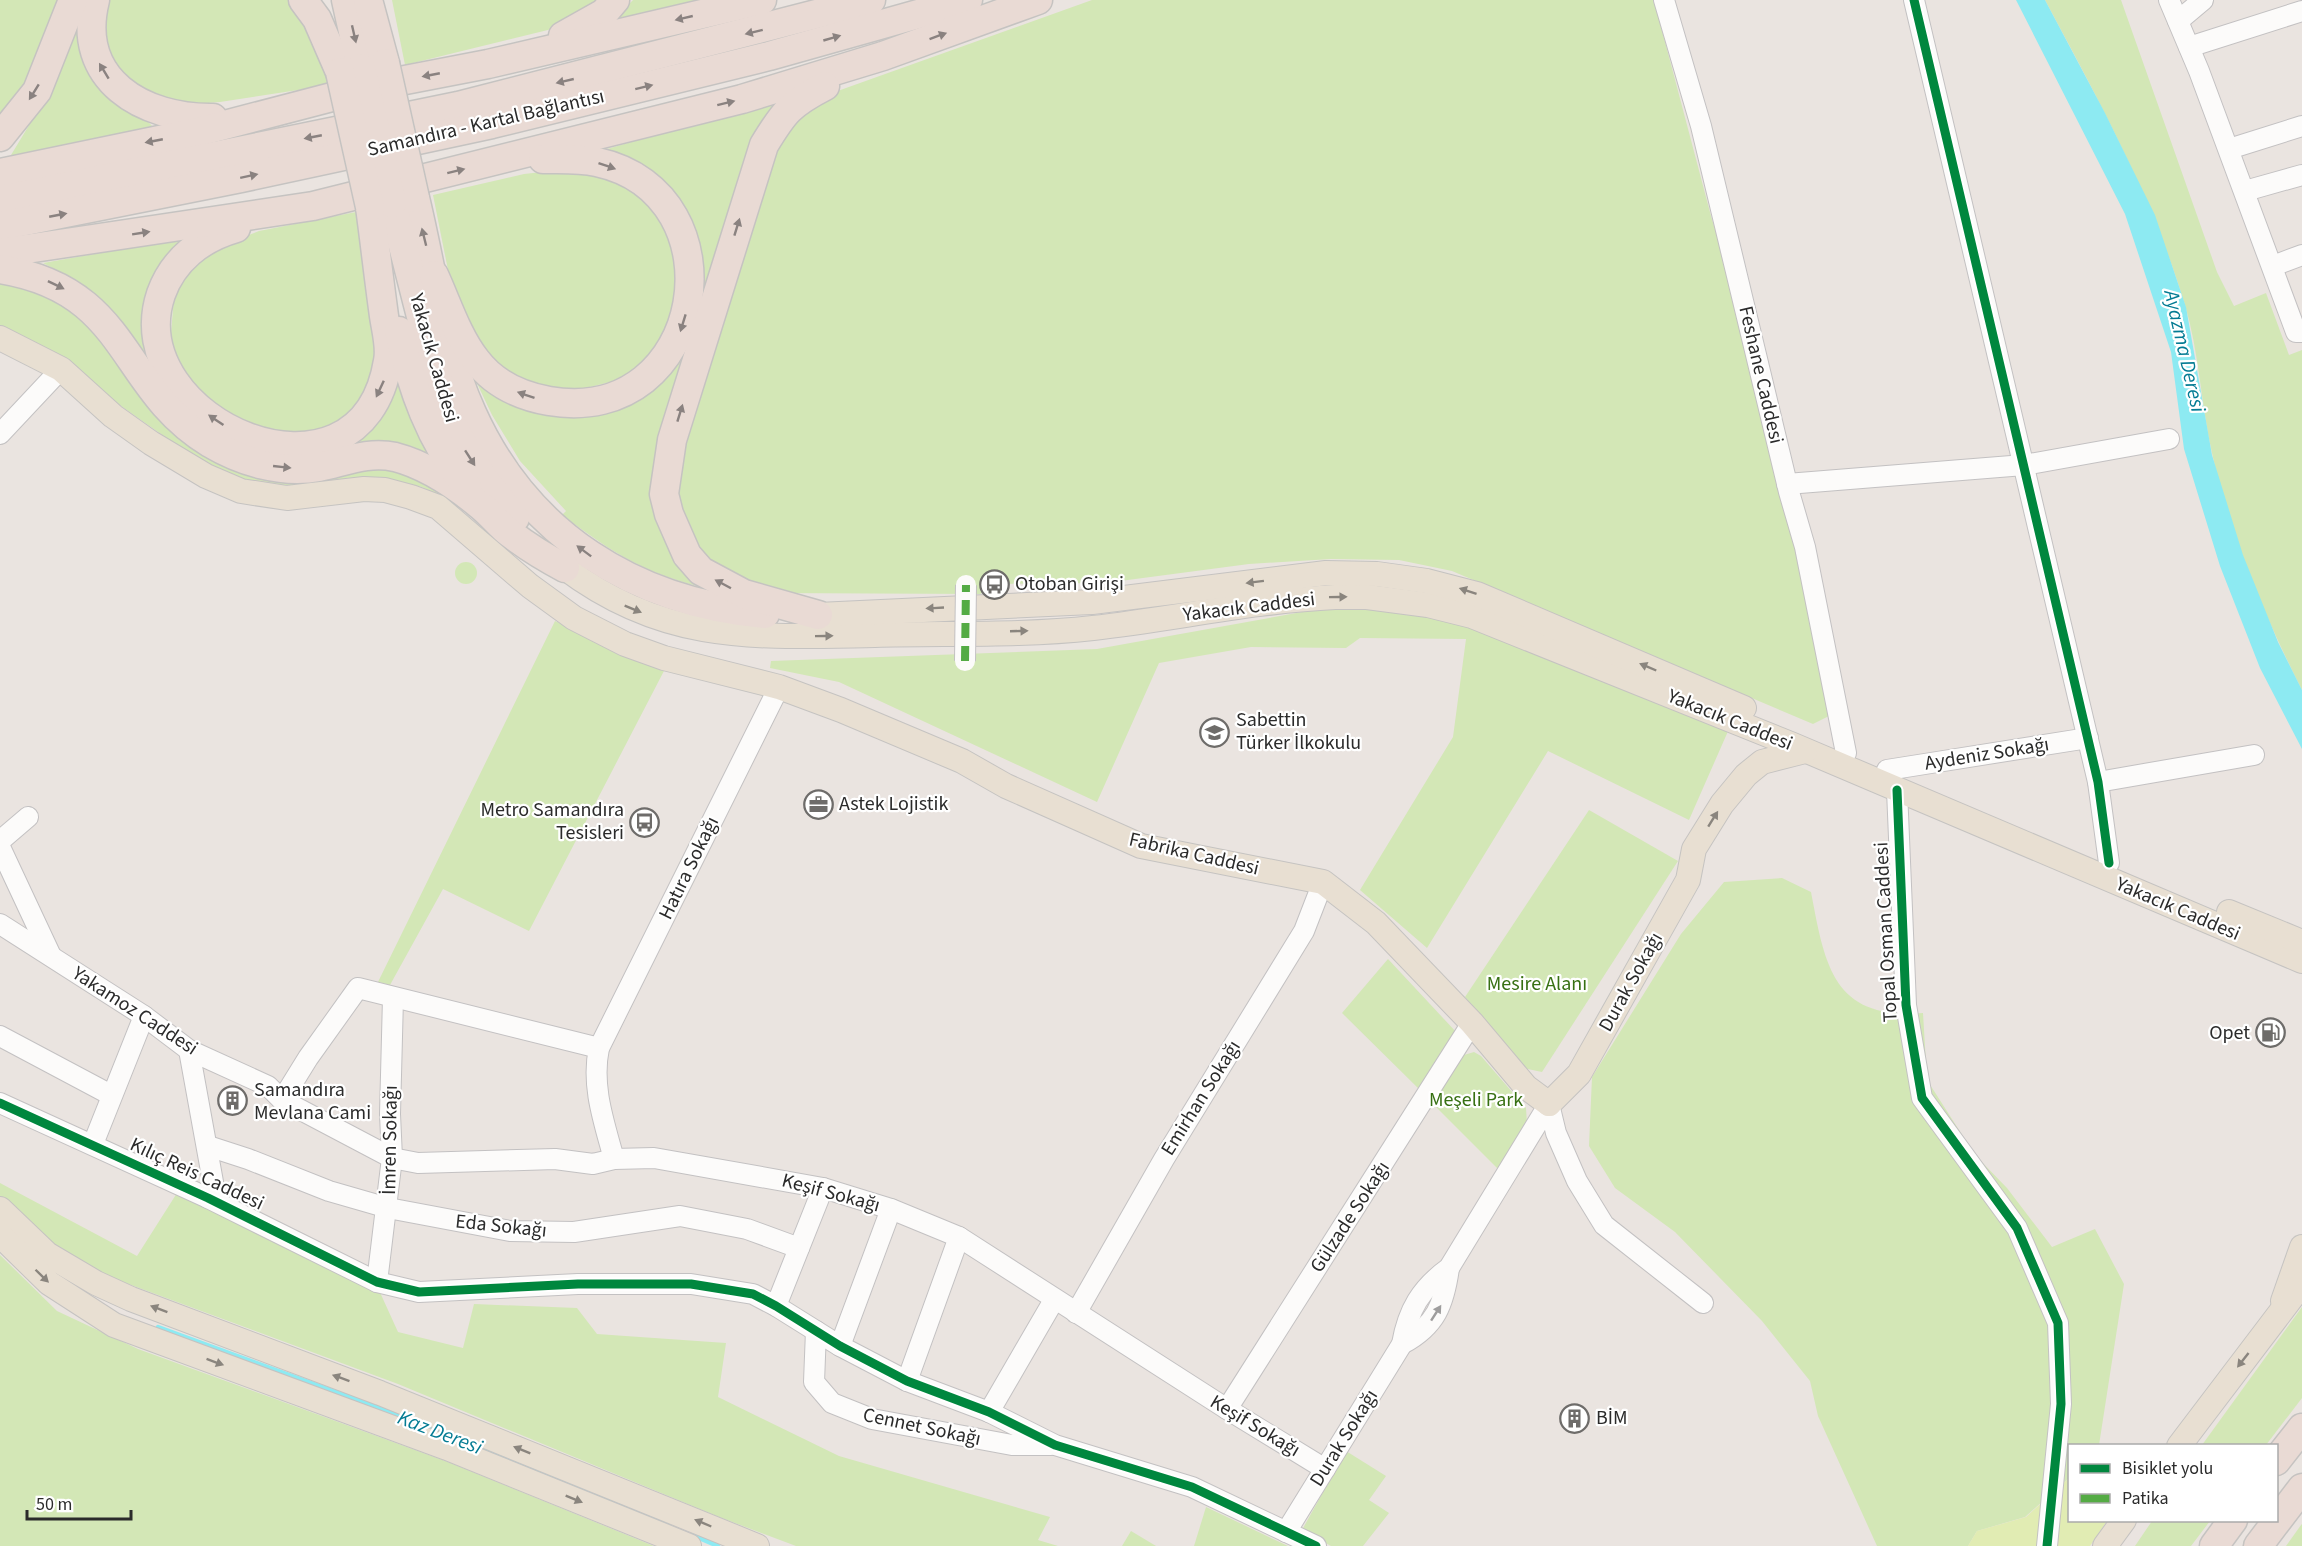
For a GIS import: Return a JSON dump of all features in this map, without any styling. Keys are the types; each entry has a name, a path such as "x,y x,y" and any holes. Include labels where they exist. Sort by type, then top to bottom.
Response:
{"highway":[{"path":"0,137 37,91 73,0"},
{"path":"95,0 92,24 99,62 111,83 134,100 178,117 195,118 229,118 293,106"},
{"path":"303,0 317,19 362,68"},
{"path":"328,0 362,68 392,203 410,380 431,433 451,467 481,506"},
{"path":"346,0 362,68 392,203 389,358 382,387 363,418 344,435 320,446 294,448 249,438 231,430 196,406 180,389 160,356 156,334 157,306 168,274 191,250 218,233 313,206 487,163 742,99 883,56 1038,0"},
{"path":"362,68 368,0"},
{"path":"362,68 381,0"},
{"path":"488,64 571,33 604,14 615,0"},
{"path":"0,173 198,132 374,86 488,64 762,0"},
{"name":"Samandıra - Kartal Bağlantısı","path":"0,200 458,106 580,77 871,0"},
{"name":"Samandıra - Kartal Bağlantısı","path":"0,226 242,178 492,123 769,56 968,0"},
{"path":"818,615 744,594 701,571 687,555 669,514 664,494 666,467 764,146 781,117 795,102 883,56"},
{"path":"434,275 464,343 476,361 502,385 545,400 569,405 618,396 637,385 679,338 691,284 688,258 679,228 668,210 644,184 597,162 530,159 487,163"},
{"name":"Yakacık Caddesi","path":"392,203 434,275 455,369 471,413 496,459 529,501 578,546 630,580 674,597 737,611 818,615"},
{"name":"Yakacık Caddesi","path":"392,203 451,423 464,450 490,487 524,529 565,568"},
{"path":"0,253 313,206"},
{"path":"0,269 41,278 59,286 96,312 173,412 209,443 254,463 293,469 318,467 354,457 392,457 432,472 481,506 510,533 565,568"},
{"path":"2278,1460 2302,1428"},
{"path":"2278,1520 2302,1488"},
{"path":"2214,1546 2232,1522"},
{"path":"2258,1546 2276,1522"}],"main road":[{"path":"0,338 61,369 113,416 151,443 206,476 241,491 287,498 364,489 385,490 438,507 523,580 574,618 625,644 664,658"},
{"name":"Yakacık Caddesi","path":"565,568 605,596 655,618 699,630 759,636 1091,628 1335,597 1367,597 1428,604 1473,616 1805,751 1892,780 2109,863 2300,956"},
{"path":"565,568 594,607 619,631 664,658"},
{"name":"Yakacık Caddesi","path":"818,615 1092,602 1326,573 1407,578 1477,594 1846,753 1892,780 2300,956"},
{"name":"Fabrika Caddesi","path":"664,658 778,687 841,710 962,761 1006,786 1141,846 1323,882 1376,923 1472,1023 1526,1087 1549,1104"},
{"name":"Durak Sokağı","path":"1549,1104 1566,1066 1663,895 1722,804 1746,775 1762,762 1805,751"},
{"path":"0,1209 47,1254 96,1283 131,1299 380,1393 757,1546"},
{"path":"0,1235 49,1283 114,1324 447,1448 688,1546"},
{"path":"2278,1313 2302,1247"},
{"path":"2180,1444 2302,1284"},
{"path":"2105,1546 2124,1522"},
{"path":"2112,1546 2124,1522"}],"street":[{"name":"Feshane Caddesi","path":"1664,0 1701,126 1787,484 1805,547 1846,753"},
{"path":"1914,0 2098,782 2109,863"},
{"path":"2169,0 2229,149 2296,332 2302,332"},
{"path":"2178,21 2203,0"},
{"path":"2189,47 2302,11"},
{"path":"2229,149 2302,126"},
{"path":"2245,192 2302,175"},
{"path":"2273,266 2302,255"},
{"path":"0,434 61,369"},
{"path":"1787,484 2024,465 2169,439"},
{"path":"965,661 966,585"},
{"name":"Hatıra Sokağı","path":"599,1048 778,687"},
{"name":"Aydeniz Sokağı","path":"1892,780 2088,738"},
{"path":"2098,782 2254,755"},
{"name":"Topal Osman Caddesi","path":"1892,780 1906,1005 1922,1098 2017,1228 2058,1323 2061,1404 2054,1500 2047,1546"},
{"path":"0,841 28,817"},
{"path":"0,848 51,956"},
{"name":"Emirhan Sokağı","path":"1076,1313 1164,1159 1304,931 1323,882"},
{"name":"Yakamoz Caddesi","path":"0,924 144,1016 189,1050 268,1086 282,1100"},
{"path":"282,1100 358,988 599,1048 596,1064 598,1104 614,1159"},
{"name":"İmren Sokağı","path":"376,1282 388,1208 392,1158 393,998"},
{"path":"93,1144 144,1016"},
{"name":"Gülzade Sokağı","path":"1227,1409 1472,1023"},
{"path":"0,1036 111,1095"},
{"path":"189,1050 213,1182 208,1198"},
{"name":"Keşif Sokağı","path":"282,1100 392,1158 418,1163 453,1164 555,1159 593,1164 614,1159 654,1158 823,1188 891,1209 958,1237 1054,1300 1325,1469"},
{"name":"Kılıç Reis Caddesi","path":"0,1103 208,1198 376,1282 419,1292 578,1284 691,1284 753,1294 840,1346 907,1381 989,1412 1055,1445"},
{"path":"1549,1104 1556,1133 1577,1181 1604,1225 1703,1303"},
{"name":"Durak Sokağı","path":"1286,1532 1402,1344 1406,1323 1416,1300 1430,1282 1449,1268 1549,1104"},
{"name":"Eda Sokağı","path":"208,1146 329,1191 388,1208 510,1231 574,1232 680,1216 747,1229 799,1248"},
{"path":"776,1306 823,1188"},
{"path":"840,1346 891,1209"},
{"path":"907,1381 958,1237"},
{"path":"989,1412 1054,1300"},
{"name":"Cennet Sokağı","path":"816,1331 814,1382 832,1403 883,1421 1012,1445 1055,1445"},
{"path":"1055,1445 1192,1487 1316,1546"}],"green space":[{"path":"0,0 64,0 18,106 0,121"},
{"path":"82,0 138,111 153,127 8,160 51,89"},
{"path":"105,0 293,0 331,85 220,102 183,105 142,92 122,74 110,52 103,31"},
{"path":"392,0 605,0 556,28 405,65"},
{"path":"633,0 706,0 611,23"},
{"path":"1092,0 1654,0 1711,216 1776,434 1833,714 1813,724 1452,571 1399,560 1331,559 1249,564 1105,583 997,584 980,594 766,593 713,568 682,526 675,473 756,194 790,123 832,93"},
{"path":"2045,0 2121,0 2217,272 2234,306 2266,293 2289,355 2302,350 2302,690 2262,604 2228,513 2208,434 2190,323 2172,265 2123,149"},
{"path":"786,97 759,128 740,171 703,297 698,243 685,211 675,196 649,170 607,149"},
{"path":"569,169 600,173 626,185 651,204 674,242 678,314 640,367 614,381 586,388 563,389 535,385 515,376 491,358 475,340 451,285 433,195 524,174"},
{"path":"356,212 380,354 373,385 335,427 280,435 230,416 193,386 170,345 174,297 183,275 215,248 259,231"},
{"path":"185,238 148,291 143,324 145,353 100,301 74,281 43,263"},
{"path":"0,281 60,294 97,327 169,426 387,463 451,493 445,499 422,487 385,479 298,490 219,475 111,399 0,326"},
{"path":"690,338 654,481 711,589 650,570 615,552 562,515 566,511 520,461 492,415 466,360 575,408"},
{"path":"398,367 445,466 340,446"},
{"path":"466,562 474,565 477,573 474,581 466,584 458,581 455,573 458,565"},
{"path":"1387,607 1451,618 1729,729 1689,820 1548,751 1427,948 1360,890 1453,737 1466,639 1360,638 1346,648 1251,647 1159,663 1097,802 839,682 770,668 771,661 1097,649 1313,610"},
{"path":"555,621 665,669 529,931 443,889 390,985 378,982"},
{"name":"Mesire Alanı","path":"1589,810 1678,861 1542,1072 1523,1068 1465,997"},
{"path":"1782,878 1811,892 1822,943 1838,983 1852,997 1870,1007 1893,1013 1923,1013 1927,1080 1975,1155 2007,1188 2052,1247 2095,1229 2124,1284 2099,1444 2068,1444 2068,1479 2025,1517 1977,1531 1968,1546 1877,1546 1818,1416 1810,1381 1762,1321 1675,1232 1615,1188 1589,1146 1592,1077 1681,934 1724,882"},
{"path":"1388,959 1457,1033 1420,1090 1342,1013"},
{"name":"Meşeli Park","path":"1474,1052 1481,1056 1526,1108 1527,1124 1498,1169 1429,1100 1464,1055"},
{"path":"0,1183 137,1256 177,1193 378,1288 398,1332 463,1348 474,1304 577,1308 597,1334 726,1343 718,1397 839,1456 1050,1517 1038,1540 1058,1546 796,1546 719,1517 398,1384 69,1262 0,1197"},
{"path":"0,1255 57,1311 138,1349 448,1462 654,1546 0,1546"},
{"path":"2302,1307 2302,1398 2267,1444 2203,1444"},
{"path":"1346,1451 1386,1476 1369,1500 1389,1513 1363,1546 1331,1546 1302,1530"},
{"path":"2068,1479 2068,1522 2106,1522 2090,1546 1968,1546 1977,1531 2026,1517"},
{"path":"1206,1507 1288,1546 1194,1546"},
{"path":"2151,1522 2209,1522 2191,1546 2135,1546"},
{"path":"2301,1525 2302,1546 2286,1546"},
{"path":"1131,1531 1156,1546 1122,1546"}],"water":[{"name":"Ayazma Deresi","path":"2016,0 2045,0 2105,113 2155,215 2186,307 2212,455 2243,555 2278,642 2302,690 2302,749 2260,668 2220,566 2184,449 2171,352 2125,214"}],"waterway":[{"name":"Kaz Deresi","path":"158,1327 377,1407 668,1525"},
{"name":"Kaz Deresi","path":"692,1535 718,1546"}],"marked path":[{"path":"965,661 966,585"}],"cycle path":[{"path":"1914,0 2098,782 2109,863"},
{"path":"1897,790 1906,1005 1922,1098 2017,1228 2058,1323 2061,1404 2047,1546"},
{"path":"0,1103 208,1198 377,1282 419,1292 578,1284 691,1284 753,1294 840,1346 907,1381 989,1412 1055,1445 1192,1487 1316,1546"}],"place":[{"name":"Otoban Girişi","path":"994,584"},
{"name":"Sabettin Türker İlkokulu","path":"1215,732"},
{"name":"Astek Lojistik","path":"818,804"},
{"name":"Metro Samandıra Tesisleri","path":"645,822"},
{"name":"Opet","path":"2271,1033"},
{"name":"Samandıra Mevlana Cami","path":"233,1101"},
{"name":"BİM","path":"1575,1418"}]}
